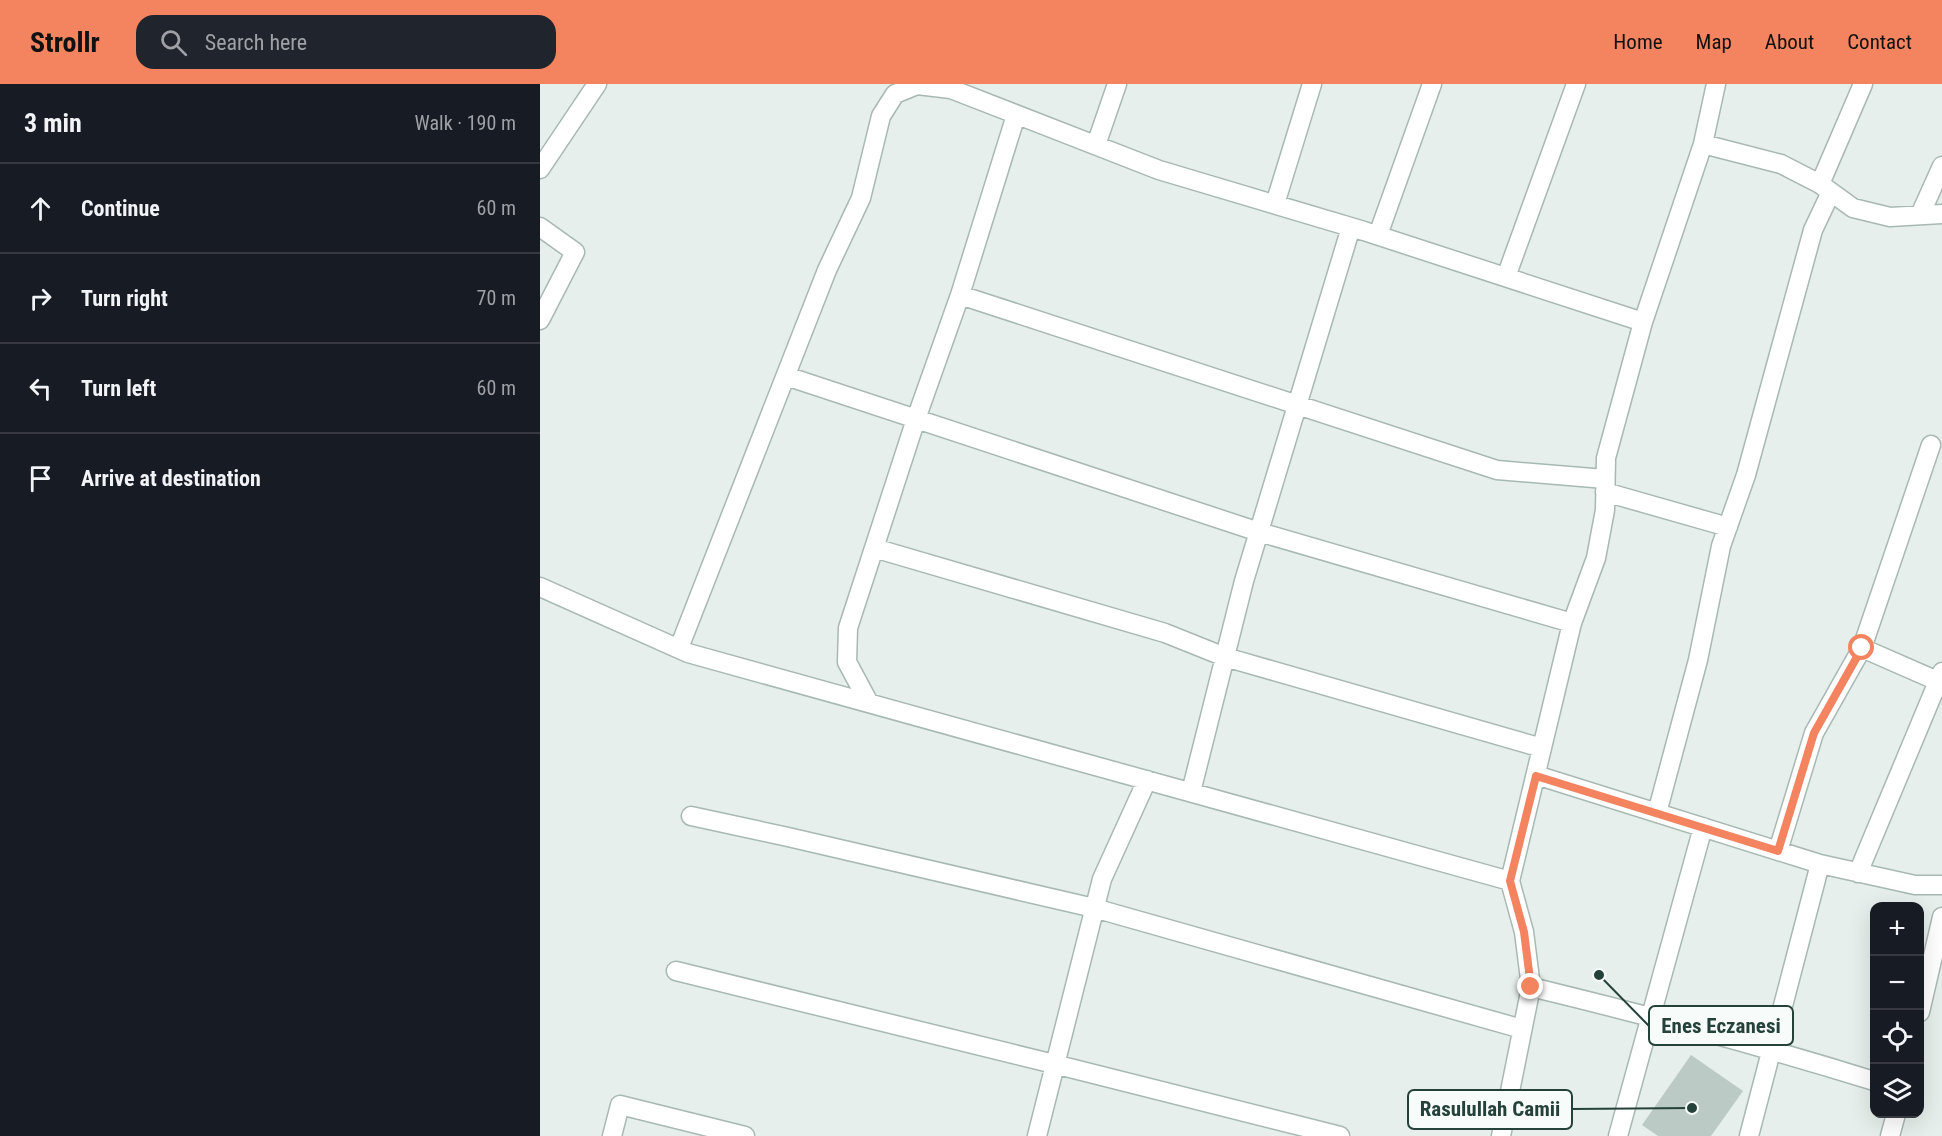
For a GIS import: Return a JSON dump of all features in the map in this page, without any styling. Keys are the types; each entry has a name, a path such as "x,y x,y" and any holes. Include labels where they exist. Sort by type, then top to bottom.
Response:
{"street":[{"path":"540,170 597,84"},
{"path":"1096,146 1117,84"},
{"path":"1275,204 1312,84"},
{"path":"1378,235 1432,84"},
{"path":"1506,277 1576,84"},
{"path":"1501,1136 1531,987 1524,932 1510,881 1572,623 1596,558 1605,510 1606,458 1643,322 1703,144 1716,84"},
{"path":"1657,813 1698,660 1721,546 1746,475 1825,188 1863,84"},
{"path":"679,648 827,270 861,198 881,116 895,94 917,85 951,87 1016,115 1159,170 1378,235 1643,322"},
{"path":"869,703 847,662 848,628 916,419 960,295 1016,115"},
{"path":"1703,144 1781,164 1825,188 1853,208 1890,217 1942,214"},
{"path":"1920,215 1942,166"},
{"path":"540,227 575,252 540,320"},
{"path":"1191,792 1244,581 1351,227"},
{"path":"960,295 1497,470 1605,485 1728,527"},
{"path":"786,376 1259,532 1572,623"},
{"path":"1778,851 1814,733 1862,648 1931,445"},
{"path":"874,548 1165,633 1225,657 1542,748"},
{"path":"540,587 688,653 1510,881"},
{"path":"1858,873 1940,678 1862,648"},
{"path":"1536,776 1820,864 1915,885 1942,885"},
{"path":"1037,1136 1102,879 1147,780"},
{"path":"691,816 1095,908 1522,1029"},
{"path":"1618,1136 1703,827"},
{"path":"1749,1136 1820,864"},
{"path":"1920,1010 1942,917"},
{"path":"676,971 1340,1136"},
{"path":"1531,987 1651,1016 1772,1049 1870,1079"},
{"path":"612,1136 620,1105 746,1136"},
{"path":"1890,1136 1895,1118"}],"building":[{"path":"1691,1055 1743,1091 1711,1136 1658,1136 1642,1125"}],"place":[{"name":"Enes Eczanesi","path":"1599,975"},
{"name":"Rasulullah Camii","path":"1692,1108"}],"route":[{"path":"1531,987 1524,932 1510,881 1536,776 1778,851 1814,733 1862,648"}]}
